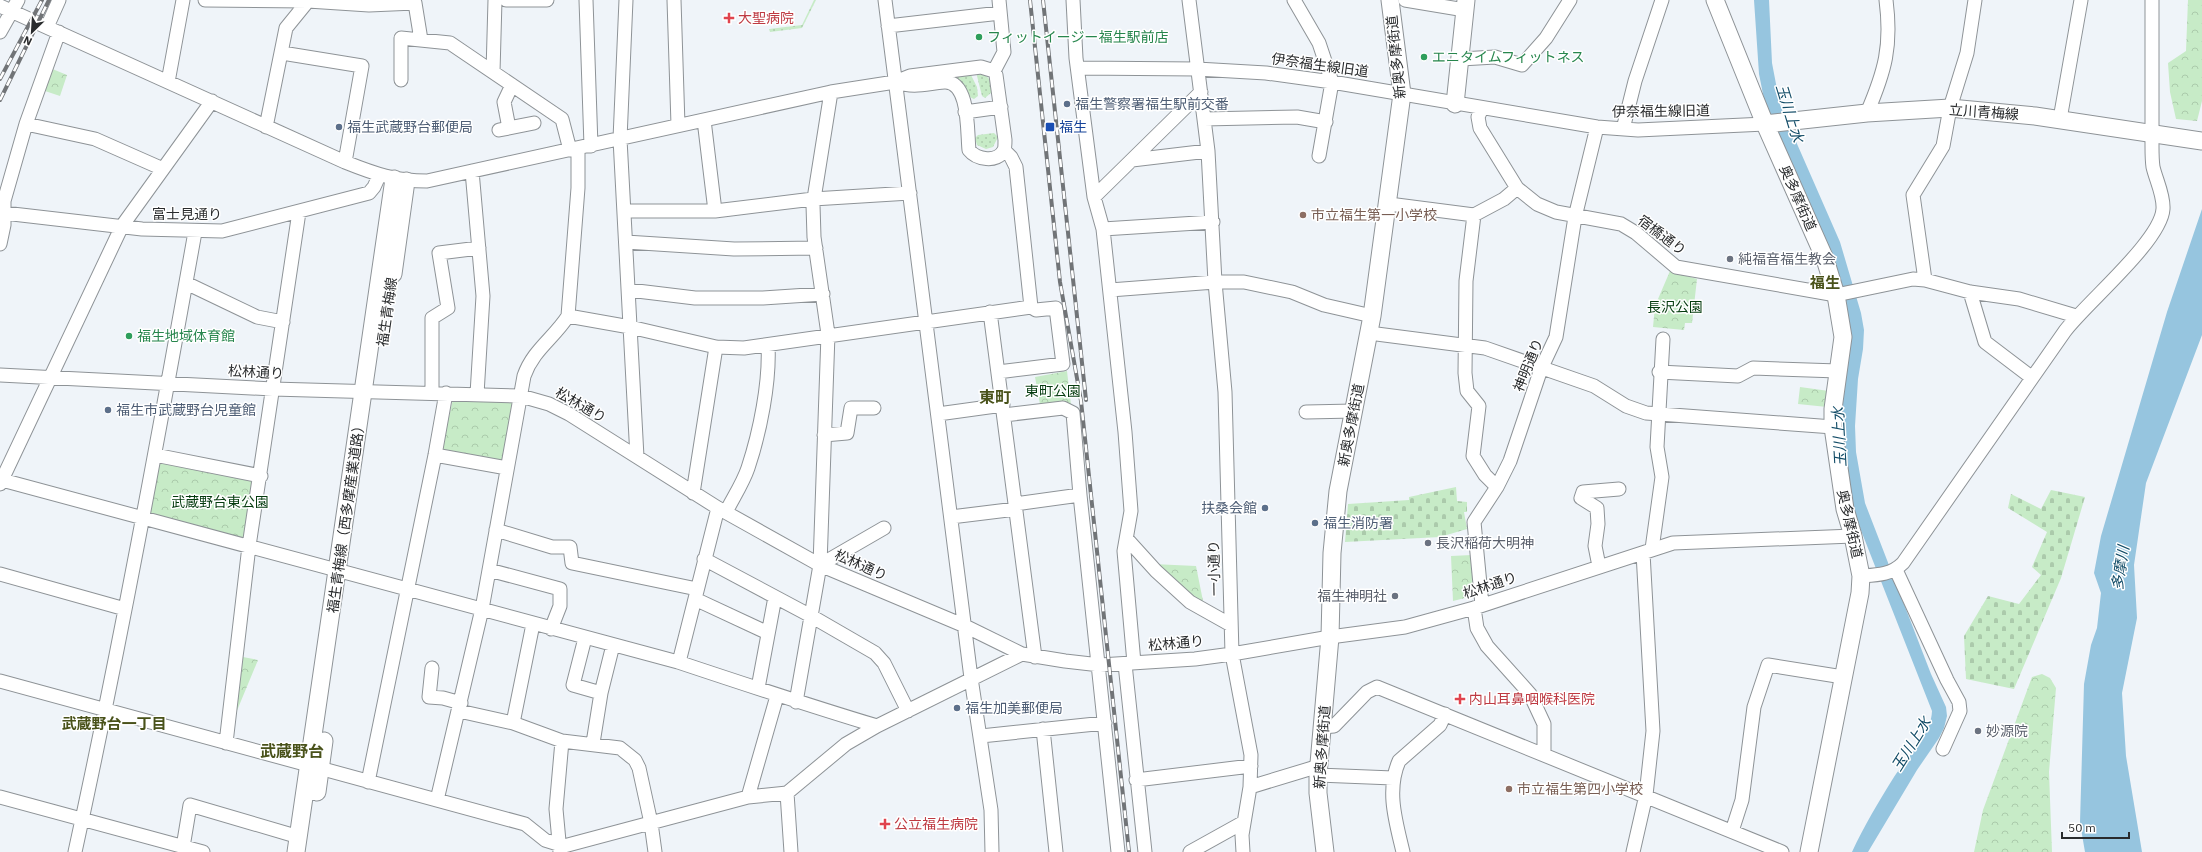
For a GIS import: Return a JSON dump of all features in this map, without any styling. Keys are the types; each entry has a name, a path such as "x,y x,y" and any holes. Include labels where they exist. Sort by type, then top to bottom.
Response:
{"main road":[{"name":"新奥多摩街道","path":"1325,852 1318,793 1330,637 1332,553 1338,491 1372,316 1402,94 1390,0"},
{"name":"奥多摩街道","path":"1715,0 1825,258 1838,295 1843,336 1833,409 1833,426 1840,485 1845,509 1853,536 1869,575 1860,593 1809,852"},
{"path":"1455,104 1466,5"},
{"name":"立川青梅線","path":"1767,123 1867,113 1950,108 2001,111 2198,141"},
{"name":"福生青梅線","path":"368,442 370,391 393,179"},
{"name":"福生青梅線（西多摩産業道路）","path":"298,844 314,767 370,391"},
{"name":"福生青梅線（西多摩産業道路）","path":"344,572 368,442"},
{"name":"福生青梅線（西多摩産業道路）","path":"308,852 314,767"}],"street":[{"path":"0,244 2,213 53,30 59,0"},
{"path":"168,82 183,0"},
{"path":"205,0 308,1 369,5 415,3 420,40"},
{"path":"493,72 495,0"},
{"path":"506,0 547,0"},
{"path":"586,0 591,146"},
{"path":"626,0 620,139 637,457"},
{"path":"674,0 678,125"},
{"path":"885,0 971,678 991,810 992,852"},
{"path":"895,82 911,87 946,82 961,91 969,150 974,156 980,158 992,158 999,156 1004,150 1005,140 998,82 994,71 1004,52 999,0"},
{"path":"1073,0 1079,68 1094,197 1103,230 1110,290 1131,511 1124,551 1136,780 1144,852"},
{"name":"一小通り","path":"1189,0 1208,151 1213,222 1215,282 1225,392 1232,654 1251,766 1250,787 1244,822 1244,852"},
{"path":"1294,0 1319,44 1332,82 1319,156"},
{"path":"1405,0 1466,5"},
{"path":"1461,59 1495,58 1522,65 1546,38 1570,0"},
{"path":"1623,129 1635,81 1662,0"},
{"path":"1867,113 1886,60 1888,14 1886,0"},
{"path":"1925,280 1913,195 1943,146 1950,108 1967,53 1975,0"},
{"path":"2060,120 2081,0"},
{"path":"266,127 286,28 308,1"},
{"path":"1869,575 1894,571 1921,539 2031,377 2076,316 2101,293 2146,243 2161,220 2163,208 2153,165 2151,133 2148,1"},
{"path":"0,6 16,6 53,30 345,162 393,179 427,181 831,92 895,82 910,76 981,67 994,71"},
{"path":"0,30 16,6"},
{"path":"888,26 1000,13"},
{"path":"401,80 401,38 450,44 562,119 574,149 578,188 568,316 556,334 543,344 532,358 524,376 482,609 437,800"},
{"path":"282,53 362,66 345,162"},
{"name":"伊奈福生線旧道","path":"1079,68 1266,73 1332,82 1597,127 1638,130 1767,123"},
{"path":"512,85 504,102 504,129 534,123"},
{"path":"796,702 820,565 828,334 816,248 813,199 831,92"},
{"path":"1094,197 1201,92"},
{"path":"212,101 122,226 1,482 250,546 408,588 551,629 680,662 796,702 877,726"},
{"path":"965,112 1001,107"},
{"name":"宿橋通り","path":"1482,108 1478,118 1480,128 1517,188 1537,204 1556,212 1575,217 1621,224 1636,233 1676,267 1838,295"},
{"path":"1204,119 1297,117 1326,122"},
{"path":"704,120 715,211"},
{"path":"26,124 95,139 163,169"},
{"name":"神明通り","path":"1544,754 1544,724 1530,694 1487,646 1476,628 1478,606 1474,522 1497,487 1510,461 1541,369 1556,337 1575,217 1597,127"},
{"path":"1004,150 1011,157 1016,167 1031,307"},
{"path":"1132,160 1208,151"},
{"path":"472,171 483,296 477,394"},
{"name":"富士見通り","path":"2,213 195,232 222,231 368,193 374,187 393,179"},
{"path":"1388,204 1474,215 1504,199 1517,188"},
{"path":"624,211 715,211 813,199 910,193"},
{"path":"226,744 250,546 299,212"},
{"path":"1474,215 1466,281 1465,346 1467,391 1479,406 1473,456 1485,475 1497,487"},
{"path":"1103,230 1213,222"},
{"path":"75,852 106,710 144,518 195,232"},
{"path":"626,242 734,249 816,248"},
{"path":"432,393 432,318 448,308 439,253 479,248"},
{"path":"1838,295 1913,279 1925,280 1970,292 2019,298 2076,316"},
{"path":"1110,290 1215,282 1244,282 1292,292 1324,305 1372,316"},
{"path":"186,283 257,317 283,322"},
{"path":"629,290 695,298 763,298 823,294"},
{"path":"1970,292 1986,342 2031,377"},
{"path":"568,316 630,326 716,347 744,348 828,334 990,312 1031,307 1036,310 1056,308 1063,364 998,372"},
{"path":"990,312 1035,657"},
{"path":"1369,333 1485,348 1541,369 1594,386 1636,411 1658,414 1833,426"},
{"path":"1633,852 1646,795 1654,731 1647,551 1662,477 1656,447 1659,372 1663,339"},
{"path":"680,662 704,559 722,510 747,470 753,451 769,370 768,344"},
{"path":"693,493 716,347"},
{"path":"1659,372 1738,376 1752,368 1838,371"},
{"name":"松林通り","path":"0,375 273,388 521,396 549,404 569,414 693,493 820,565 965,626 1022,654 1100,665 1232,654 1330,637 1405,627 1478,606 1647,551 1691,542 1853,536"},
{"path":"368,782 435,454 446,393"},
{"path":"824,435 847,433 851,408 874,408"},
{"path":"938,414 1063,408 1073,413 1080,495 1100,665 1118,852"},
{"path":"1306,412 1354,411"},
{"path":"435,454 507,468"},
{"path":"155,455 261,476"},
{"path":"1599,566 1595,546 1598,524 1597,508 1581,498 1582,492 1619,489"},
{"path":"951,517 1080,495"},
{"path":"820,565 884,528"},
{"path":"496,530 552,547 570,547 572,563 696,594 768,633"},
{"path":"1127,539 1156,571 1185,598 1231,625"},
{"path":"704,559 875,653 884,663 908,711"},
{"path":"489,570 560,589 560,606 551,629"},
{"path":"1894,571 1947,680 1960,702 1960,711 1943,749"},
{"path":"0,574 125,609"},
{"path":"758,688 775,597"},
{"path":"513,723 533,624"},
{"path":"585,638 573,685 601,693"},
{"path":"592,744 601,693 613,645"},
{"path":"560,849 564,846 748,797 787,793 846,744 877,726 1022,654"},
{"path":"1732,831 1742,800 1754,707 1768,665 1843,678"},
{"path":"432,668 429,698 443,698 460,707 513,723 562,741 620,748 635,760 639,768 651,824 655,852"},
{"path":"0,681 226,744 525,824 545,840 560,849"},
{"path":"1322,727 1334,726 1367,692 1377,687 1646,795 1782,852"},
{"path":"748,797 778,696"},
{"path":"1403,852 1393,811 1393,778 1399,761 1440,725 1445,714"},
{"path":"981,736 1105,723"},
{"path":"1043,730 1056,852"},
{"path":"560,849 556,809 562,741"},
{"path":"1136,780 1251,766"},
{"path":"1250,787 1319,770 1393,778"},
{"path":"787,793 791,852"},
{"path":"0,796 203,852"},
{"path":"183,847 190,805 298,844"},
{"path":"1195,851 1244,822"}],"green space":[{"path":"814,0 816,0 802,28 770,32 769,29 802,25"},
{"path":"2188,0 2202,0 2202,101 2197,121 2176,119 2170,92 2168,63 2186,51"},
{"path":"50,68 67,75 60,96 42,90"},
{"path":"976,72 987,76 990,81 992,92 985,98 982,96"},
{"path":"970,73 977,87 978,96 974,99 970,97 964,85 959,81 947,78 915,79"},
{"path":"994,133 998,137 993,147 986,149 977,145 975,138 978,135"},
{"name":"長沢公園","path":"1670,271 1697,279 1692,323 1685,323 1684,330 1653,327 1655,306"},
{"name":"東町公園","path":"1067,371 1071,405 1041,410 1035,377"},
{"path":"1800,387 1829,391 1827,407 1798,404"},
{"path":"453,399 511,401 515,408 506,464 441,452"},
{"name":"武蔵野台東公園","path":"157,461 254,477 244,539 151,515 149,512"},
{"path":"1456,487 1457,501 1467,502 1467,512 1464,512 1467,529 1440,537 1345,542 1348,504 1409,500 1409,497"},
{"path":"2051,490 2085,497 2061,578 2014,689 1966,679 1964,636 1988,596 2019,604 2041,575 2032,567 2047,532 2008,508 2011,494 2041,509"},
{"path":"1472,555 1473,596 1453,601 1451,556"},
{"path":"1153,564 1196,566 1204,606"},
{"path":"243,657 258,660 236,713"},
{"path":"2042,674 2050,678 2056,688 2049,772 2052,852 1974,852 1983,810 2032,677"}],"water":[{"path":"1754,0 1769,0 1772,63 1780,105 1840,242 1861,313 1864,330 1863,349 1858,379 1855,426 1856,452 1865,503 1931,674 1946,707 1947,716 1944,728 1939,738 1917,770 1868,852 1852,852 1888,786 1923,738 1931,720 1932,711 1851,505 1841,449 1841,403 1848,355 1783,150 1764,99 1759,74"},
{"name":"多摩川","path":"2202,209 2202,335 2146,483 2134,565 2137,618 2122,693 2126,756 2142,852 2085,852 2080,823 2084,684 2091,645 2097,628 2101,593 2094,573 2101,536 2167,312"}],"railway":[{"path":"0,79 42,0"},
{"path":"0,100 49,0"},
{"path":"1030,0 1060,282 1081,401 1129,852"},
{"path":"1043,0 1086,400"}],"place":[{"name":"大聖病院","path":"729,18"},
{"name":"フィットイージー福生駅前店","path":"979,37"},
{"name":"エニタイムフィットネス","path":"1424,57"},
{"name":"福生警察署福生駅前交番","path":"1067,104"},
{"name":"福生武蔵野台郵便局","path":"339,127"},
{"name":"福生","path":"1050,127"},
{"name":"市立福生第一小学校","path":"1303,215"},
{"name":"純福音福生教会","path":"1730,259"},
{"name":"福生地域体育館","path":"129,336"},
{"name":"福生市武蔵野台児童館","path":"108,410"},
{"name":"扶桑会館","path":"1265,508"},
{"name":"福生消防署","path":"1315,523"},
{"name":"長沢稲荷大明神","path":"1428,543"},
{"name":"福生神明社","path":"1395,596"},
{"name":"内山耳鼻咽喉科医院","path":"1460,699"},
{"name":"福生加美郵便局","path":"957,708"},
{"name":"妙源院","path":"1978,731"},
{"name":"市立福生第四小学校","path":"1509,789"},
{"name":"公立福生病院","path":"885,824"}],"district":[{"name":"福生","path":"1825,282"},
{"name":"東町","path":"995,397"},
{"name":"武蔵野台一丁目","path":"114,723"},
{"name":"武蔵野台","path":"292,751"}],"water label":[{"name":"玉川上水","path":"1790,113"},
{"name":"玉川上水","path":"1839,437"},
{"name":"玉川上水","path":"1911,744"}]}
